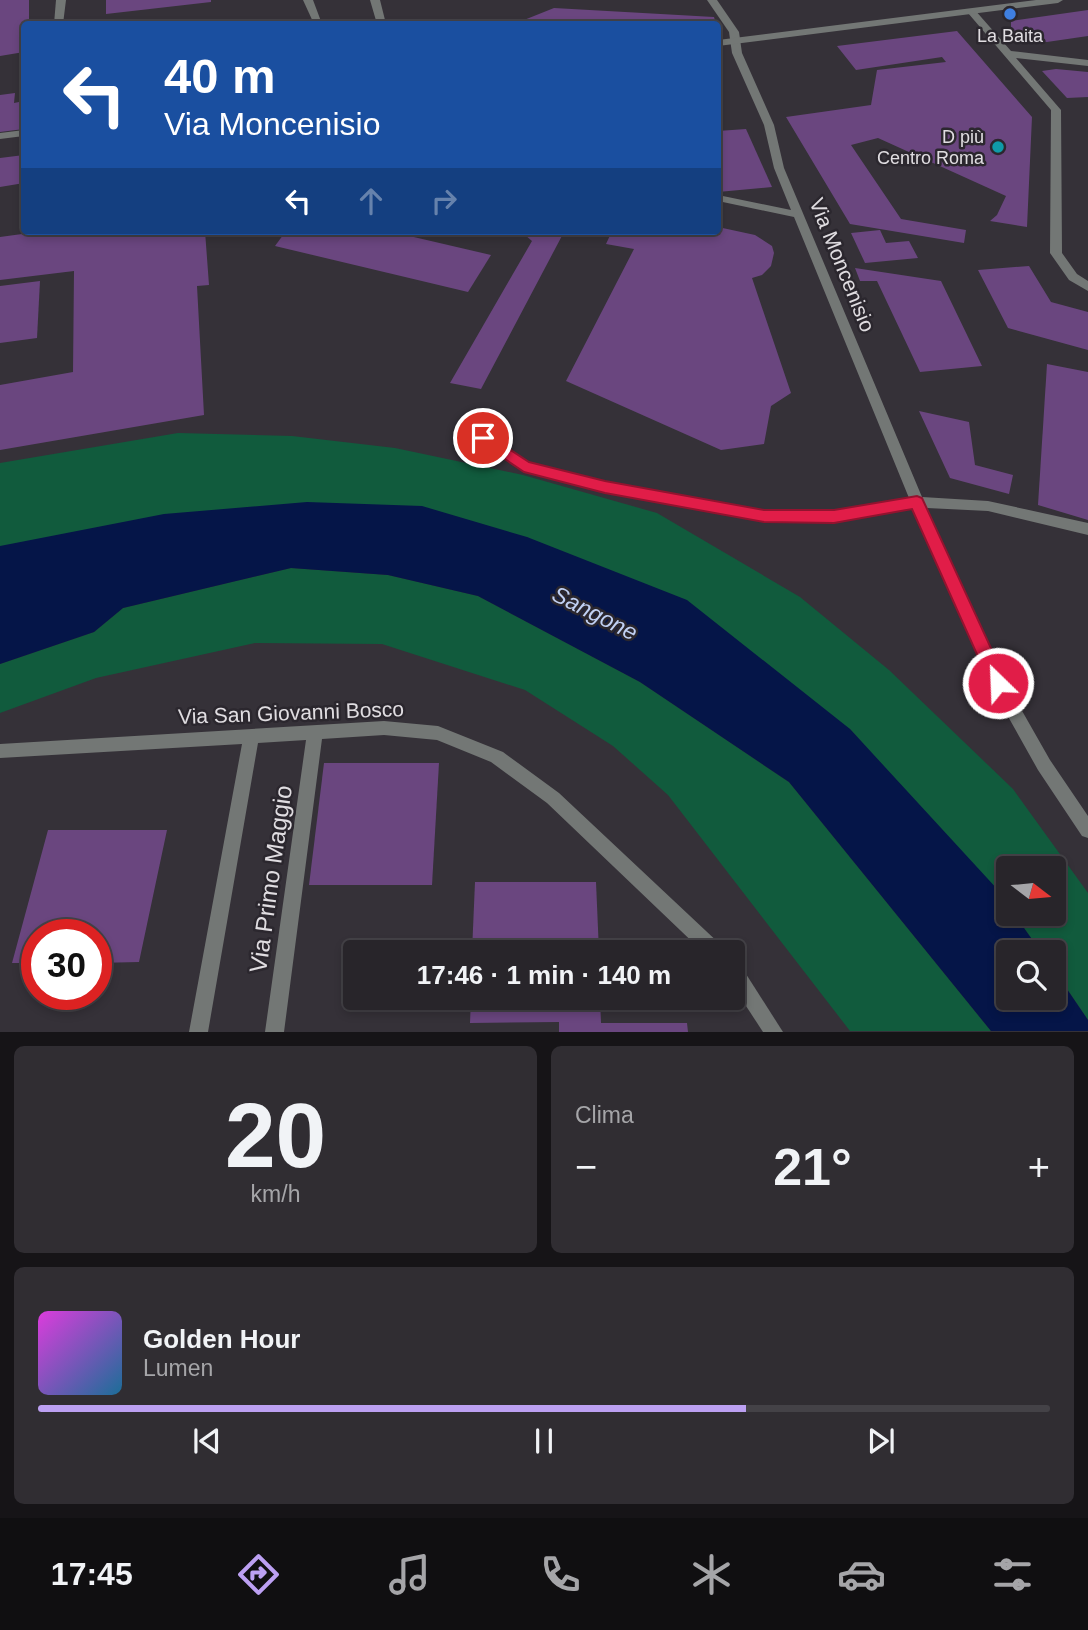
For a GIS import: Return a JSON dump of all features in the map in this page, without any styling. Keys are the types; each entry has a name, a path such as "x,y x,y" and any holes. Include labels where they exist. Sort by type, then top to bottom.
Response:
{"street":[{"path":"59,21 61,0"},
{"path":"308,0 317,21"},
{"path":"375,0 381,21"},
{"name":"Via Moncenisio","path":"712,0 734,32 740,61 769,125 779,168 917,502 998,683 1044,765 1088,830"},
{"path":"721,43 1017,3 1058,0"},
{"path":"971,11 1056,110 1056,253 1073,277 1088,287"},
{"path":"1010,54 1088,62"},
{"path":"0,136 21,133"},
{"path":"721,199 799,215"},
{"path":"483,438 524,466 605,487 764,516 834,516 917,502 988,506 1088,529"},
{"name":"Via San Giovanni Bosco","path":"0,751 384,728 438,733 497,757 553,798 703,940"},
{"name":"Via Primo Maggio","path":"274,1031 315,734"},
{"name":"Via Primo Maggio","path":"198,1031 251,736"},
{"path":"745,987 774,1031"}],"green space":[{"path":"178,433 292,436 395,448 523,475 657,513 800,597 889,670 1013,789 1061,856 996,856 996,892 850,729 527,537 0,546 0,463"},
{"path":"291,568 388,575 478,596 640,682 789,782 991,1031 850,1031 668,795 613,746 525,690 382,644 255,643 96,678 0,713 0,664 94,632 123,608"},
{"path":"1066,862 1088,893 1088,1020 1066,988 1066,940 1032,940 1023,926 1066,926"}],"water":[{"name":"Sangone","path":"307,502 422,506 527,537 687,600 850,729 996,888 996,926 1023,926 1032,940 996,940 996,1010 1066,1010 1066,988 1088,1020 1088,1031 991,1031 789,782 640,682 478,596 388,575 291,568 123,608 94,632 0,664 0,546 164,514"}],"building":[{"path":"0,0 29,0 29,21 21,21 21,52 0,56"},
{"path":"106,0 211,0 211,2 106,14"},
{"path":"554,8 714,17 715,21 522,21"},
{"path":"1088,10 1088,36 1047,42 1011,38 1011,21"},
{"path":"957,31 1032,117 1027,227 990,221 997,215 1006,196 878,138 851,145 901,219 966,230 964,243 850,224 786,117 871,105 877,70 946,62 942,57 856,70 837,46"},
{"path":"1056,69 1088,72 1088,97 1067,98 1042,71"},
{"path":"15,93 14,103 21,102 21,129 0,132 0,95"},
{"path":"746,129 772,187 721,192 721,131"},
{"path":"21,155 21,184 0,187 0,158"},
{"path":"721,228 755,235 772,246 774,253 771,266 762,275 752,278 791,393 771,406 764,444 721,450 566,381 634,249 606,244 610,235 721,235"},
{"path":"880,230 886,243 909,241 918,258 865,263 851,233"},
{"path":"21,234 205,235 209,285 197,286 204,415 0,450 0,385 73,372 74,271 0,280 0,237"},
{"path":"283,235 405,235 491,255 468,292 275,246"},
{"path":"525,235 562,235 481,389 450,383 532,241"},
{"path":"1029,266 1051,302 1088,312 1088,350 1008,328 978,270"},
{"path":"855,268 941,281 982,366 920,372 877,281 860,281"},
{"path":"40,281 37,338 0,343 0,286"},
{"path":"1047,364 1088,372 1088,520 1038,505"},
{"path":"919,411 969,422 975,465 1013,475 1009,494 950,478"},
{"path":"324,763 439,763 432,885 309,885"},
{"path":"48,830 167,830 139,962 112,963 112,919 24,919"},
{"path":"475,882 596,882 598,940 473,940"},
{"path":"21,930 21,963 12,963"},
{"path":"471,1010 600,1010 601,1023 687,1023 688,1032 559,1032 559,1022 470,1023"}],"place":[{"name":"La Baita","path":"1010,14"},
{"name":"D più Centro Roma","path":"998,147"}],"route":[{"path":"483,438 524,466 605,487 764,516 834,516 917,502 998,683"}]}
